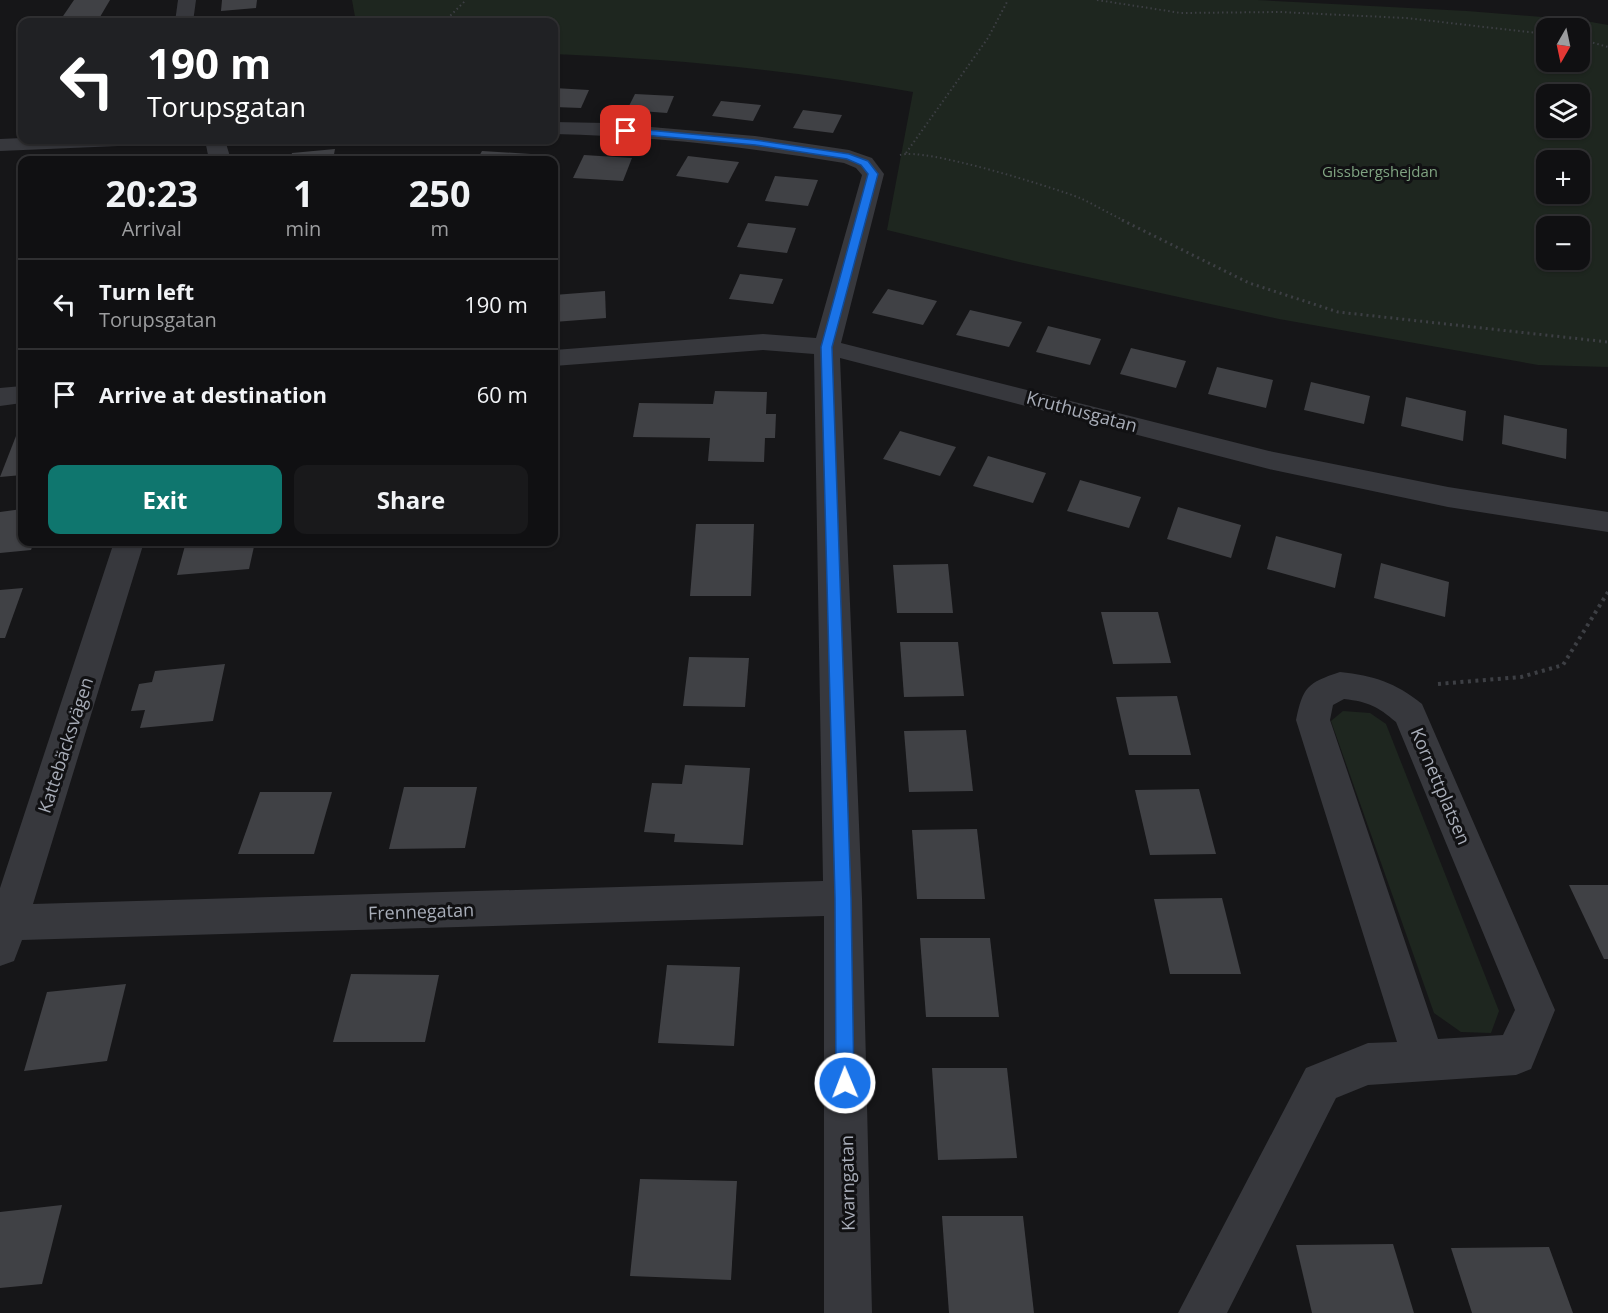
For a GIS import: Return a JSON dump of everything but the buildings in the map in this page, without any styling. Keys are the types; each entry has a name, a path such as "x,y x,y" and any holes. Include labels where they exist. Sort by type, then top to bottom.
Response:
{"street":[{"path":"185,18 188,0"},
{"path":"558,128 605,129 755,142 849,157 864,163"},
{"path":"0,145 24,144"},
{"name":"Kvarngatan","path":"848,1313 843,898 827,347 873,174 864,163"},
{"name":"Kruthusgatan","path":"558,358 763,342 827,347 1269,460 1448,497 1608,522"},
{"path":"0,397 18,395"},
{"name":"Kattebäcksvägen","path":"3,931 128,546"},
{"name":"Kornettplatsen","path":"1202,1313 1321,1083 1368,1064 1424,1061 1516,1055 1535,1010 1410,714 1390,697 1366,688 1340,685 1318,697 1312,720 1424,1061"},
{"name":"Frennegatan","path":"3,931 843,898"}],"path":[{"path":"447,18 466,0"},
{"path":"906,153 988,38 1008,0"},
{"path":"1097,0 1181,13 1280,12 1406,18 1536,33"},
{"path":"1590,42 1608,47"},
{"path":"864,163 906,153 1006,174 1079,198 1249,283 1338,312 1608,342"},
{"path":"1390,697 1429,685 1521,677 1563,665 1608,592"}],"green space":[{"name":"Gissbergshejdan","path":"352,0 1257,0 1555,18 1536,18 1536,72 1590,72 1590,22 1608,25 1608,367 1538,365 1279,319 1019,262 887,230 913,92 824,77 734,67 558,54 558,18 355,18"},
{"path":"1343,711 1370,713 1386,724 1499,1011 1491,1033 1461,1032 1434,1013 1331,721"}],"route":[{"path":"626,131 755,142 849,157 864,163 873,174 827,347 843,898 845,1083"}]}
